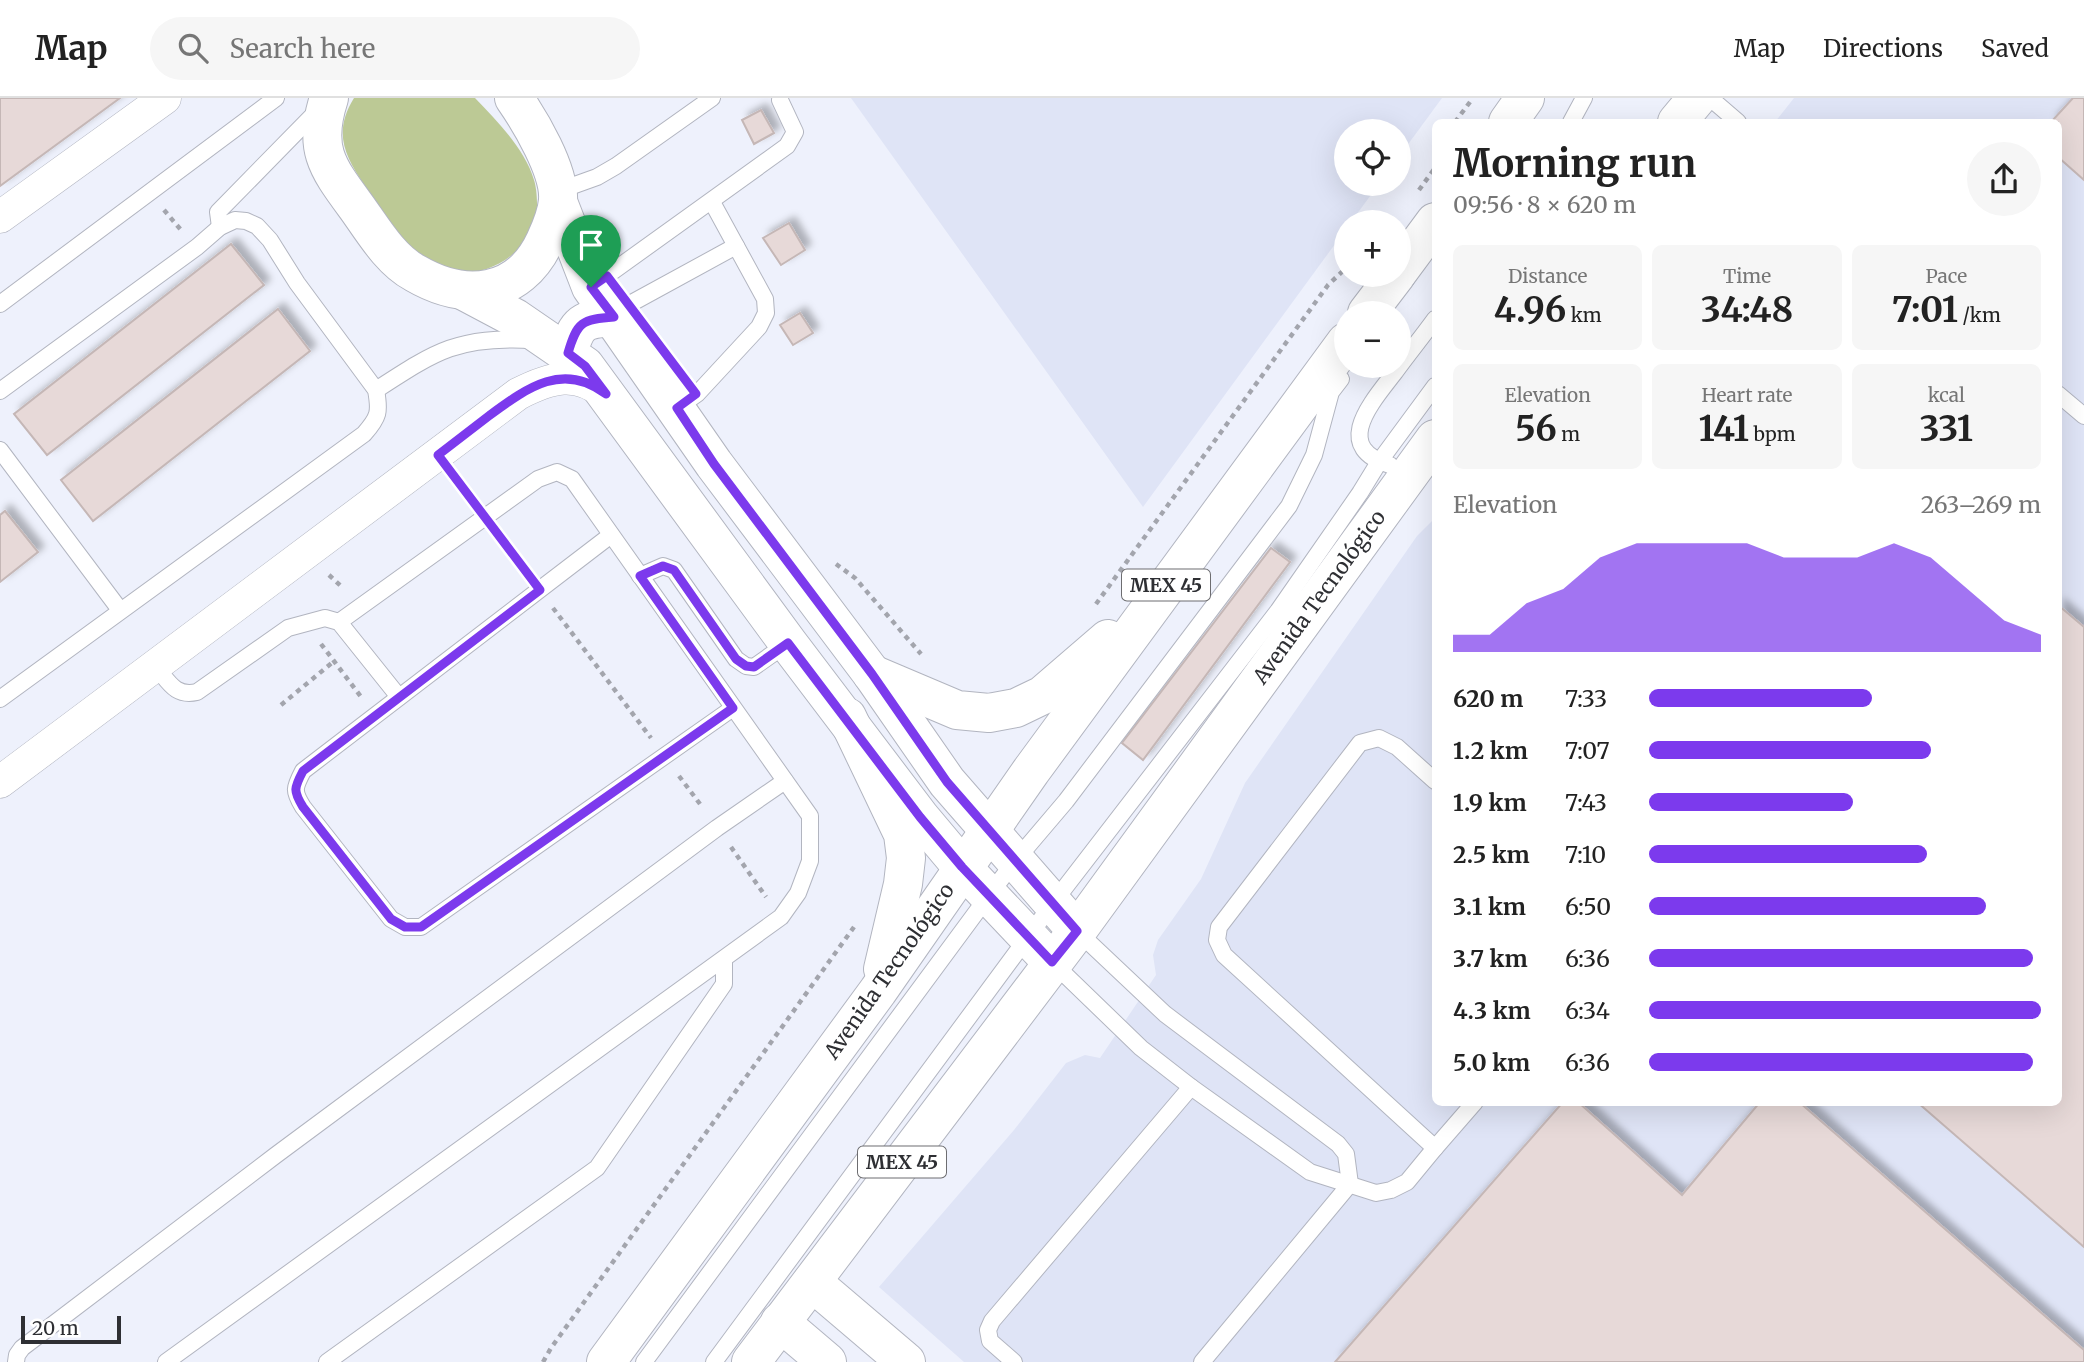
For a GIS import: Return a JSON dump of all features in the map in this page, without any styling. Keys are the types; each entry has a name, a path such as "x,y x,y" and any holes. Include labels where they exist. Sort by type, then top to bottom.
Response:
{"main road":[{"path":"329,98 321,136 326,160 336,180 392,254 413,272 437,284 466,292 515,318 585,366 788,643 920,817 962,867 1040,950"},
{"path":"514,98 542,147 591,287 714,464 872,674 947,782 1065,917"},
{"path":"1510,119 1525,98"},
{"path":"1680,119 1697,98"},
{"path":"466,292 497,287 520,276 539,254 551,228 558,196"},
{"path":"1411,254 1432,226"},
{"path":"568,353 573,335 580,324 591,318 614,317"},
{"name":"Avenida Tecnológico","path":"606,1362 878,991 988,830 1334,358"},
{"name":"Avenida Tecnológico","path":"751,1362 813,1282 1040,950 1395,467 1432,441"},
{"path":"872,674 957,710 989,713 1016,708 1043,695 1156,600"},
{"path":"846,717 903,834 903,884 878,991"},
{"path":"813,1282 906,1362"},
{"path":"780,1322 827,1362"}],"street":[{"path":"0,216 165,98"},
{"path":"0,782 518,394 541,382 579,379 592,383 606,394"}],"lane":[{"path":"0,304 276,98"},
{"path":"220,227 218,212 329,98"},
{"path":"558,196 616,166 712,98"},
{"path":"1573,119 1584,98"},
{"path":"1710,98 1734,119"},
{"path":"591,287 787,146 795,132 780,100"},
{"path":"677,408 696,394 759,327 766,313 765,299 712,202"},
{"path":"0,391 197,247 220,227 235,220 257,226 270,240 297,283 376,390 379,409 376,420 364,434 0,699"},
{"path":"614,317 628,305 736,246"},
{"path":"1432,323 1369,405 1360,423 1359,441 1367,453 1395,467 1432,392"},
{"path":"376,390 429,356 470,342 502,338 534,340 568,353"},
{"path":"644,1362 989,895 1066,801 1289,506 1314,455 1331,392 1342,378"},
{"path":"2062,397 2084,416"},
{"path":"0,450 120,610"},
{"path":"166,1362 781,917 798,892 810,861 810,816 572,479 557,472 538,479 339,622"},
{"path":"611,535 303,771 295,786 303,807 391,919 405,927 421,927 733,708"},
{"path":"640,576 663,566 674,570 736,659 746,666 754,667 788,643"},
{"path":"156,667 178,692 197,692 288,628 324,618 339,622 399,697"},
{"path":"1432,778 1397,747 1379,738 1360,743 1249,885 1219,927 1217,940 1224,955 1435,1148"},
{"path":"16,1362 17,1355 33,1339 276,1155 717,828 785,781"},
{"path":"1065,917 1165,1014 1338,1144 1346,1154 1350,1184 1202,1362"},
{"path":"714,1362 1040,950 1141,1048 1310,1172 1376,1192 1391,1190 1407,1182 1472,1106"},
{"path":"327,1362 597,1168 724,984 724,959"},
{"path":"1014,1362 990,1341 988,1331 992,1321 1191,1087"}],"path":[{"path":"1457,119 1473,98"},
{"path":"1090,611 1334,279"},
{"path":"438,455 781,917"},
{"path":"829,560 855,578 924,657"},
{"path":"317,640 376,715"},
{"path":"281,705 333,662"}],"shaded area":[{"path":"851,98 1442,98 1411,140 1411,119 1334,119 1334,196 1370,196 1360,210 1334,210 1334,245 1143,507"},
{"path":"1794,98 2084,98 2084,1362 964,1362 879,1287 1014,1130 1066,1063 1085,1055 1100,1058 1156,975 1153,955 1158,940 1201,879 1245,783 1417,536 1432,521 1432,1106 2062,1106 2062,119 1777,119"}],"green space":[{"path":"354,98 475,98 517,146 534,180 536,217 531,232 522,245 496,265 481,271 449,272 424,259 396,230 351,164 343,133 344,122"}],"building":[{"path":"0,98 120,98 0,186"},
{"path":"2073,98 2084,98 2084,180 2062,161 2062,119 2054,119"},
{"path":"761,110 774,133 754,144 742,120"},
{"path":"789,223 805,250 781,265 763,238"},
{"path":"231,244 264,285 47,455 14,414"},
{"path":"278,309 310,351 93,521 61,480"},
{"path":"800,313 813,333 793,345 780,325"},
{"path":"5,511 38,552 0,582 0,515"},
{"path":"1271,548 1290,562 1143,760 1122,743"},
{"path":"2062,608 2084,627 2084,1247 1922,1106 2062,1106"},
{"path":"1559,1106 1582,1106 1682,1195 1757,1106 1804,1106 2084,1350 2084,1362 1335,1362"}],"route":[{"path":"607,276 696,394 677,408 714,464 872,674 947,782 1077,931 1052,962 962,867 920,817 788,643 754,667 746,666 736,659 674,570 663,566 640,576 733,708 421,927 405,927 391,919 303,807 295,786 303,771 540,590 438,455 518,394 541,382 579,379 592,383 606,394 585,366 568,353 573,335 580,324 591,318 614,317 591,287 607,276"}]}
